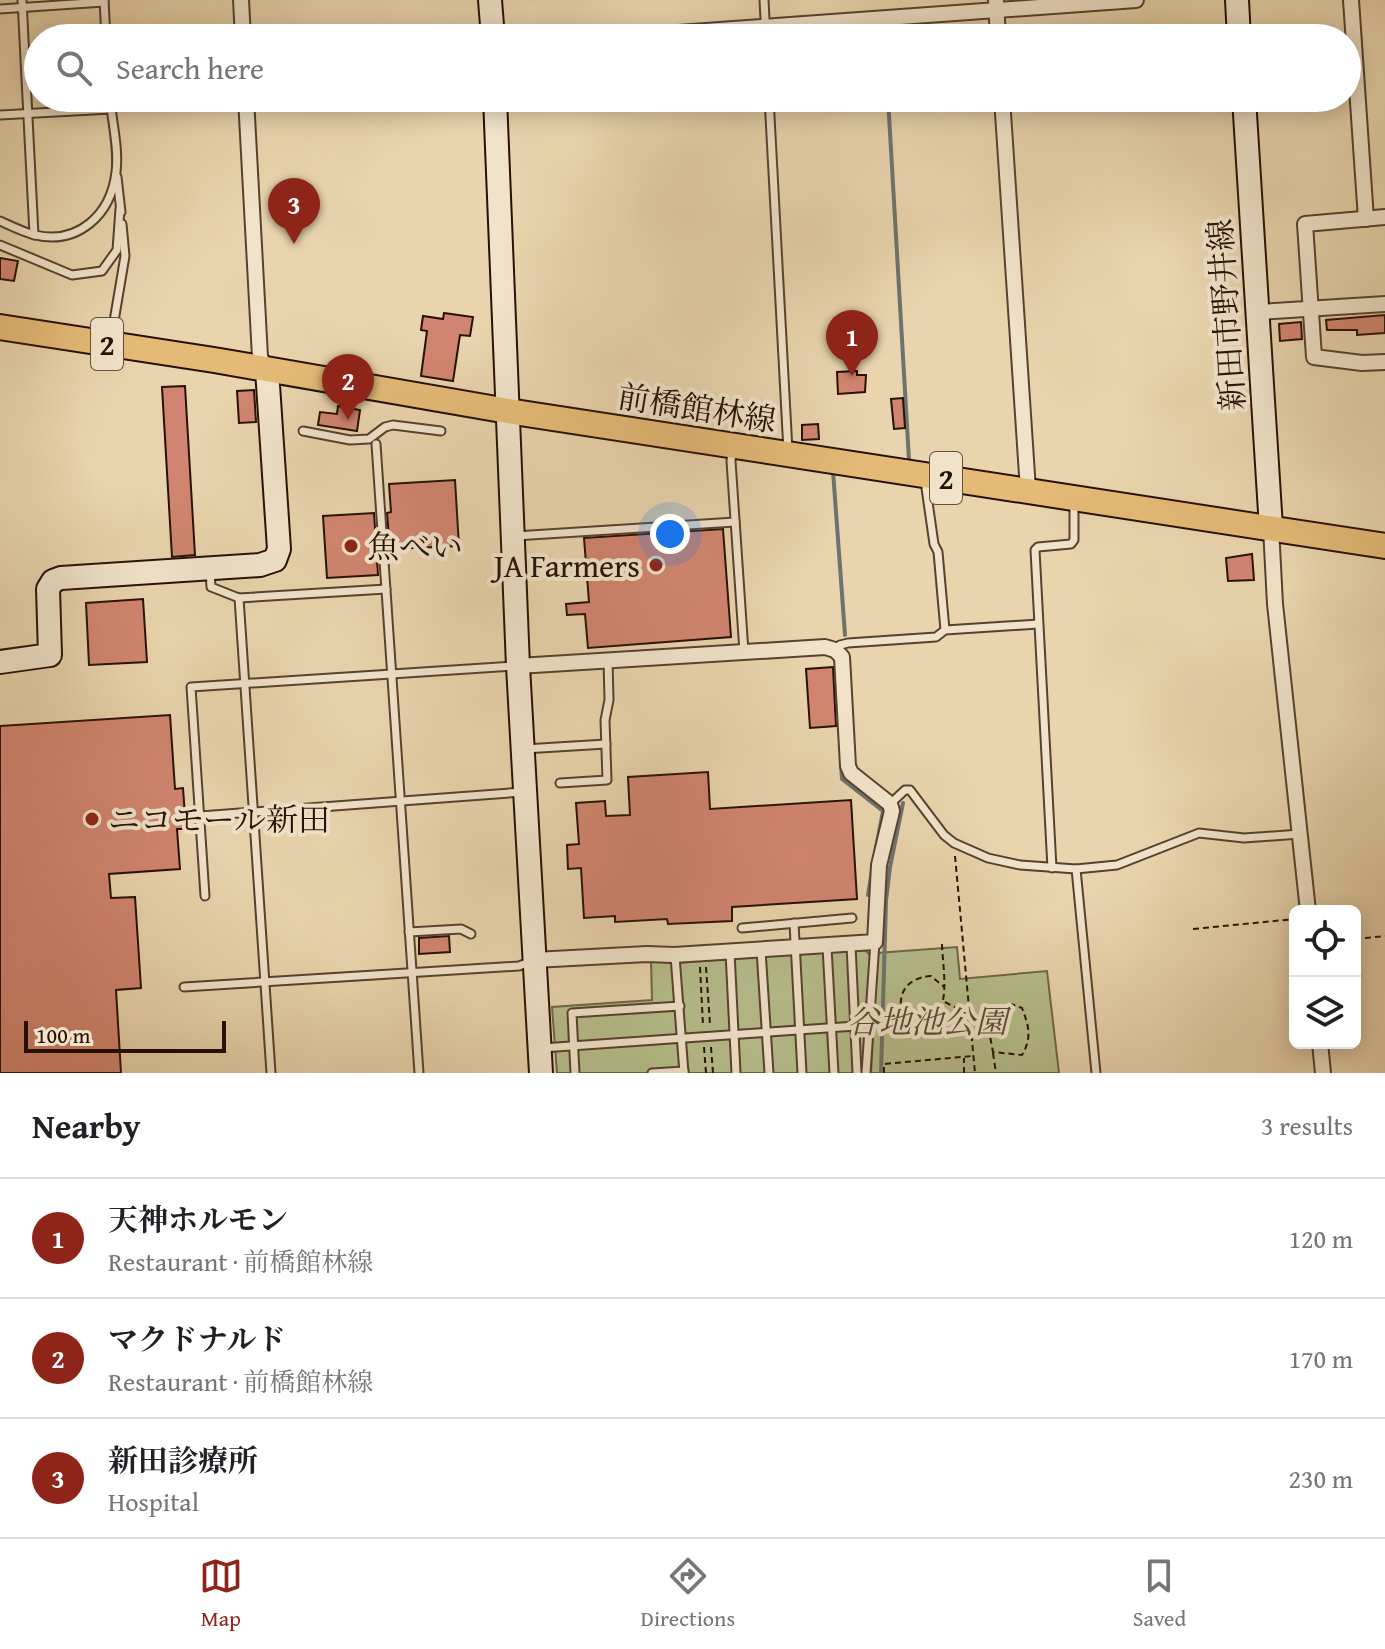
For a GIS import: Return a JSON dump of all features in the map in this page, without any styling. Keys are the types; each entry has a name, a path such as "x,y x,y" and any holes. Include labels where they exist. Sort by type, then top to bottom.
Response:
{"main road":[{"name":"前橋館林線","path":"0,327 508,411 1385,546"}],"street":[{"path":"241,0 242,24"},
{"path":"490,0 492,24"},
{"path":"834,24 996,5 1136,0"},
{"path":"1237,0 1238,24"},
{"path":"1351,0 1353,24"},
{"path":"0,662 50,655 48,589 53,581 270,564 278,556 267,370 260,357 247,112"},
{"path":"496,112 518,666 541,1073"},
{"path":"1003,112 1028,490"},
{"name":"新田市野井線","path":"1245,112 1271,528"},
{"path":"1359,112 1366,219"},
{"path":"1385,217 1305,224 1314,357 1385,362"},
{"path":"1259,312 1385,304"},
{"path":"1271,528 1275,604 1307,905"},
{"path":"518,666 825,647 835,650 842,657 848,766 851,773 890,804 891,816 879,865 875,942 702,954 534,960"},
{"path":"1321,1049 1323,1073"}],"lane":[{"path":"764,0 766,24"},
{"path":"0,9 22,4 104,1 105,24"},
{"path":"22,4 24,59"},
{"path":"0,115 60,112"},
{"path":"110,344 125,256 111,112"},
{"path":"770,112 788,454"},
{"path":"26,114 34,235"},
{"path":"0,221 34,235 64,237 85,228 99,214 111,195 117,171"},
{"path":"0,245 72,275 102,271 117,250 120,209"},
{"path":"303,431 360,440 369,439 393,425 441,431"},
{"path":"376,444 419,1073"},
{"path":"733,445 731,461 744,652"},
{"path":"930,475 926,488 934,544 938,552 945,630"},
{"path":"1052,868 1035,550 1038,547 1071,544 1074,540 1072,507 1075,497"},
{"path":"513,536 735,522"},
{"path":"210,568 211,587 239,598 386,589"},
{"path":"239,598 271,1073"},
{"path":"835,650 848,643 936,637 945,630 1038,624"},
{"path":"560,783 607,780 608,660"},
{"path":"205,896 191,687 518,666"},
{"path":"522,749 606,744"},
{"path":"890,804 905,790 910,790 944,835 954,843 988,858 1052,868 1117,865 1199,833 1244,838 1300,834"},
{"path":"200,816 525,792"},
{"path":"1076,869 1096,1073"},
{"path":"742,928 852,918"},
{"path":"794,923 802,1073"},
{"path":"409,932 461,929 471,934"},
{"path":"866,1073 875,942"},
{"path":"851,945 857,1073"},
{"path":"827,947 834,1073"},
{"path":"761,950 769,1073"},
{"path":"730,952 736,1073"},
{"path":"652,1073 684,1072 674,955"},
{"path":"184,987 519,966 534,960"},
{"path":"575,1073 572,1013 680,1006"},
{"path":"540,1049 856,1026"}],"path":[{"path":"954,843 975,1073"},
{"path":"1193,929 1289,920"},
{"path":"1361,938 1385,936"},
{"path":"942,944 945,1002 937,1019 918,1026 907,1025 899,1011 901,997 910,982 931,976 944,987"},
{"path":"702,954 706,1073"},
{"path":"702,954 707,1036 713,1073"},
{"path":"945,1002 989,1025 992,1023"},
{"path":"993,1052 1022,1055 1028,1045 1030,1027 1022,1008 1011,1004 999,1009 992,1023 989,1031 996,1073"},
{"path":"884,1073 884,1064 974,1056"},
{"path":"964,1057 964,1073"}],"green space":[{"name":"谷地池公園","path":"957,947 960,979 1047,971 1059,1073 871,1073 877,953"},
{"path":"864,949 870,955 870,961 862,1073 557,1073 552,1007 652,1000 651,961 675,963"}],"building":[{"path":"0,258 18,261 14,281 0,279"},
{"path":"444,313 473,317 470,336 460,335 453,381 421,376 427,331 421,330 423,316 443,319"},
{"path":"1385,315 1385,333 1357,335 1357,330 1327,330 1326,320"},
{"path":"1301,322 1302,339 1280,341 1279,324"},
{"path":"857,371 857,375 866,375 865,392 838,394 837,372"},
{"path":"185,386 195,555 172,557 162,387"},
{"path":"254,390 256,422 239,423 237,391"},
{"path":"903,398 905,428 894,429 891,399"},
{"path":"338,406 360,410 357,431 318,425 320,412 337,414"},
{"path":"818,424 819,439 802,440 802,425"},
{"path":"455,480 459,546 390,549 387,513 391,512 389,484"},
{"name":"魚べい","path":"374,513 378,575 327,578 323,516"},
{"name":"JA Farmers","path":"723,529 731,637 588,648 585,614 567,615 566,604 589,602 584,538"},
{"path":"1252,554 1254,580 1228,581 1226,558"},
{"path":"143,599 147,662 89,665 86,603"},
{"path":"833,667 836,726 810,728 806,669"},
{"path":"170,715 175,789 183,788 186,829 177,829 180,869 109,874 111,898 135,897 141,988 116,990 121,1073 0,1073 0,726"},
{"path":"708,772 710,809 851,800 857,899 732,907 732,921 668,924 667,919 615,922 615,916 584,918 581,868 568,869 567,845 579,844 576,803 605,801 606,816 630,815 628,777"},
{"path":"449,936 450,952 419,954 419,938"}],"waterway":[{"path":"889,112 909,460"},
{"path":"833,471 845,635"},
{"path":"841,764 842,779 883,811 875,853"},
{"path":"881,1073 886,901 903,803"},
{"path":"868,895 872,870"}],"place":[{"name":"新田診療所","path":"294,244"},
{"name":"天神ホルモン","path":"852,376"},
{"name":"マクドナルド","path":"348,420"},
{"name":"魚べい","path":"351,546"},
{"name":"JA Farmers","path":"656,565"},
{"name":"ニコモール新田","path":"92,819"}]}
